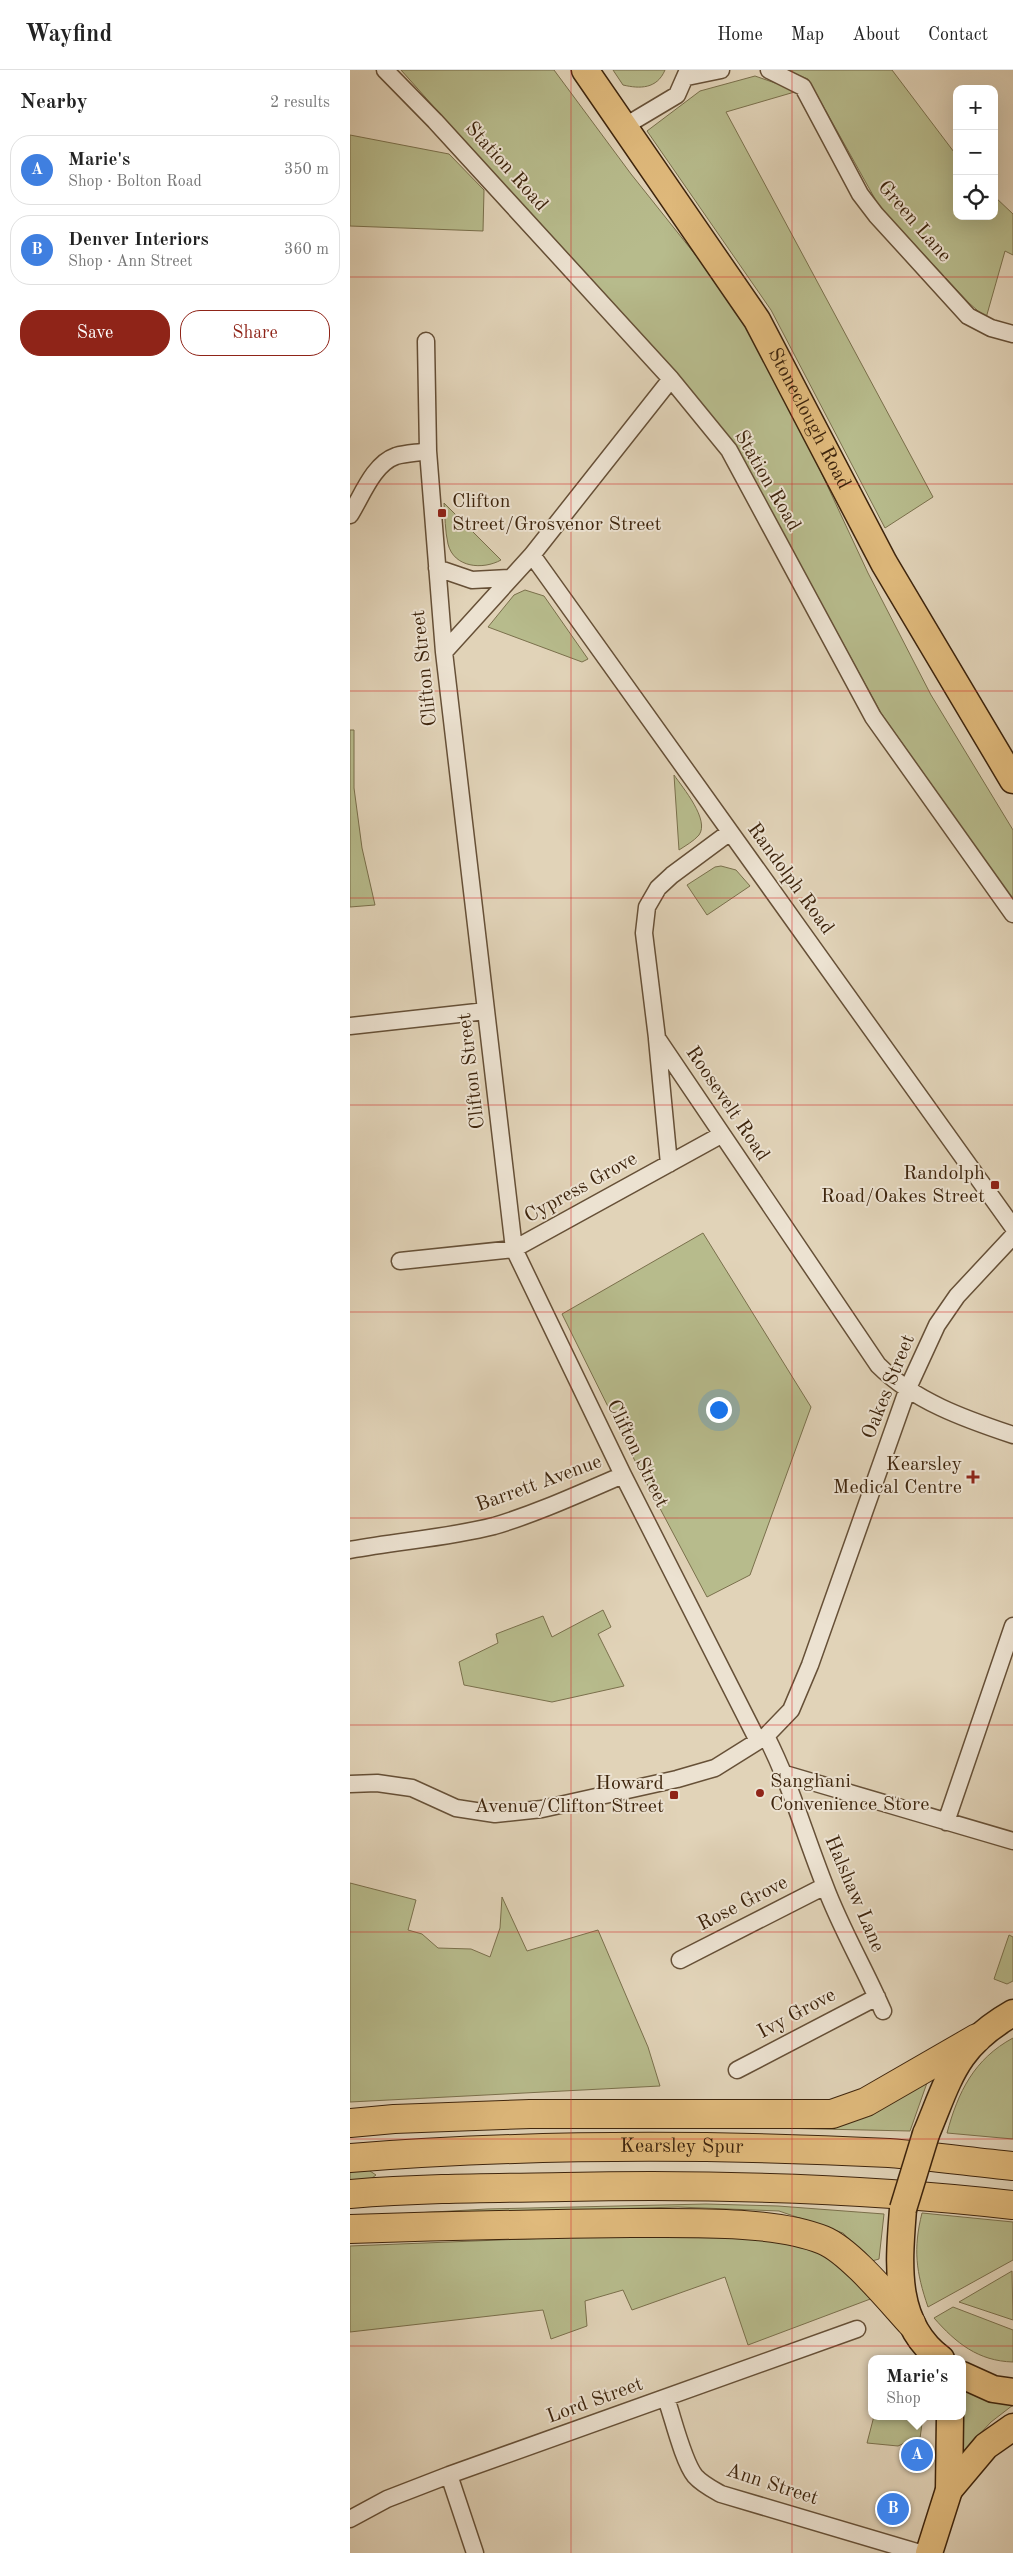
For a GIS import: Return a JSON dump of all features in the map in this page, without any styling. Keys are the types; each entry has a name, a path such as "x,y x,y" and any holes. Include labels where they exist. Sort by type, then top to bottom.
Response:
{"highway":[{"path":"350,2123 394,2119 530,2114 832,2114 866,2102 976,2038"},
{"name":"Kearsley Spur","path":"350,2158 532,2148 737,2147 891,2154 1013,2166"},
{"name":"Kearsley Spur","path":"350,2194 405,2189 662,2185 860,2192 1013,2205"},
{"path":"350,2229 525,2223 685,2223 792,2232 824,2240 847,2256 911,2323"}],"main road":[{"name":"Stoneclough Road","path":"585,70 757,320 884,563 1013,780"},
{"path":"935,2355 922,2341 911,2323 901,2293 898,2268 903,2209 926,2134 960,2058 976,2038 1013,2014"},
{"path":"966,2377 993,2389 1013,2392"},
{"path":"929,2553 948,2490 950,2420"},
{"path":"948,2490 986,2446 1013,2427"}],"street":[{"name":"Station Road","path":"385,70 435,121 671,379 729,450 873,717 1013,914"},
{"path":"625,126 677,95 688,73 721,70"},
{"name":"Green Lane","path":"769,70 804,87 860,194 876,216 968,316 991,328 1013,334"},
{"name":"Clifton Street","path":"426,341 428,451 444,652 514,1249 623,1475 762,1739"},
{"path":"444,652 509,578 532,556 671,379"},
{"path":"350,515 379,468 386,461 397,456 428,451"},
{"name":"Randolph Road","path":"532,556 1013,1227"},
{"path":"437,568 472,580 509,578"},
{"name":"Roosevelt Road","path":"730,832 672,874 658,888 647,907 644,933 657,1038 721,1136 878,1365 893,1380 962,1417 1013,1435"},
{"path":"350,1026 486,1010"},
{"name":"Cypress Grove","path":"657,1038 669,1164"},
{"name":"Cypress Grove","path":"514,1249 721,1136"},
{"name":"Oakes Street","path":"350,1784 377,1783 412,1788 456,1808 494,1814 542,1809 677,1779 715,1768 762,1739 780,1724 795,1701 908,1388 938,1325 957,1296 1013,1236"},
{"path":"400,1261 514,1249"},
{"name":"Barrett Avenue","path":"350,1550 447,1536 494,1526 532,1513 623,1475"},
{"path":"946,1822 1013,1626"},
{"name":"Halshaw Lane","path":"762,1739 786,1774 825,1886 849,1944 880,2004"},
{"path":"786,1774 1013,1841"},
{"name":"Rose Grove","path":"680,1960 825,1886"},
{"name":"Ivy Grove","path":"737,2070 880,2004"},
{"name":"Lord Street","path":"350,2519 387,2499 449,2475 857,2329"},
{"name":"Ann Street","path":"666,2398 690,2467 700,2481 711,2489 721,2494 920,2553"},
{"path":"449,2475 475,2553"}],"green space":[{"path":"401,70 554,70 631,174 725,292 773,369 868,573 931,695 1013,830 1013,900 881,713 735,445"},
{"path":"613,70 665,70 662,76 653,84 636,87 623,85"},
{"path":"786,70 892,70 953,151 953,220 998,220 998,200 1013,214 1013,255 1005,251 986,318 969,303 879,206 808,79"},
{"path":"755,76 798,91 726,112 933,497 885,528 771,310 647,131 700,91"},
{"path":"350,135 449,154 484,190 483,231 350,226"},
{"path":"444,503 501,560 478,566 470,565 456,558 448,544"},
{"path":"525,590 544,596 588,659 582,662 488,627 514,595"},
{"path":"350,730 354,730 354,788 362,848 375,905 350,907"},
{"path":"674,775 694,804 701,821 699,835 679,850"},
{"path":"721,866 736,870 750,886 707,915 687,885 715,867"},
{"path":"703,1233 811,1407 750,1575 707,1597 638,1467 562,1314"},
{"path":"603,1610 611,1627 598,1634 624,1686 552,1702 464,1685 459,1662 498,1643 496,1634 543,1616 552,1637"},
{"path":"350,1883 416,1900 408,1930 422,1934 438,1948 471,1949 490,1957 500,1928 502,1897 527,1951 598,1930 648,2047 660,2086 350,2102"},
{"path":"1009,1935 1013,1937 1013,1981 1007,1984 994,1979"},
{"path":"1013,2038 1013,2139 947,2133 962,2090 978,2066 999,2046"},
{"path":"926,2077 928,2080 910,2131 596,2124 460,2128 350,2135 350,2133 382,2130 610,2120 817,2123 854,2115 907,2090"},
{"path":"367,2169 376,2175 368,2181 350,2182 350,2170"},
{"path":"706,2204 778,2206 884,2214 879,2259 872,2261 843,2233 779,2211 678,2207 362,2216 487,2209"},
{"path":"922,2213 1013,2222 1013,2260 928,2307 918,2271 917,2260 917,2238"},
{"path":"574,2237 749,2238 818,2247 873,2298 748,2345 725,2277 632,2310 623,2290 585,2301 587,2326 551,2339 543,2310 350,2332 350,2246"},
{"path":"1012,2271 1013,2320 959,2302"},
{"path":"953,2307 1013,2330 1013,2362 989,2358 959,2343 934,2318"},
{"path":"966,2389 1013,2405 991,2422 963,2452 958,2448 962,2420 966,2420"},
{"path":"873,2420 922,2420 919,2446 907,2442 898,2446 867,2443"}],"place":[{"name":"Clifton Street/Grosvenor Street","path":"442,513"},
{"name":"Randolph Road/Oakes Street","path":"995,1185"},
{"name":"Kearsley Medical Centre","path":"973,1477"},
{"name":"Sanghani Convenience Store","path":"760,1793"},
{"name":"Howard Avenue/Clifton Street","path":"674,1795"},
{"name":"Marie's","path":"917,2455"},
{"name":"Denver Interiors","path":"893,2509"}]}
